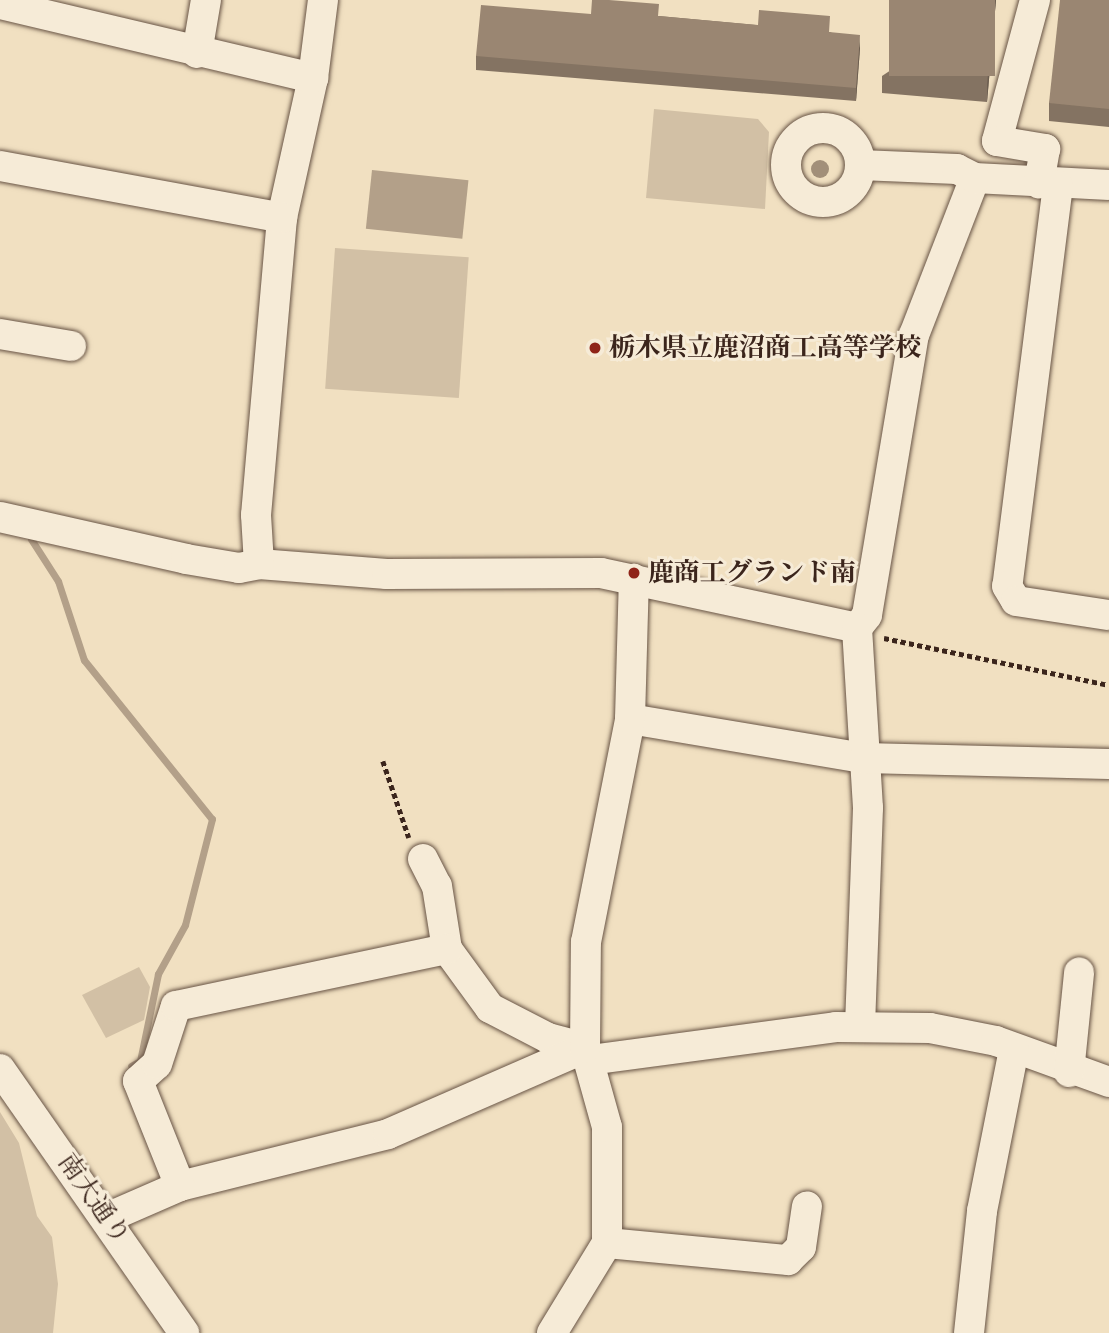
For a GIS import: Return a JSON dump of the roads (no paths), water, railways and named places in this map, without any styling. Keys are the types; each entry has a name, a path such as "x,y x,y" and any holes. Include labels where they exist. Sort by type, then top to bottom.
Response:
{"street":[{"path":"197,52 206,0"},
{"path":"259,564 256,515 282,218 313,78 323,0"},
{"path":"1035,0 997,141 1045,149 1049,184 1007,586 1016,601 1109,615"},
{"path":"0,4 313,78"},
{"path":"860,165 957,169 975,178 1049,184 1109,185"},
{"path":"0,166 282,218"},
{"path":"860,1026 867,615 914,335 975,178"},
{"path":"0,334 71,346"},
{"path":"0,517 186,559 239,568 259,564 387,574 556,571 634,579 868,632"},
{"path":"552,1333 607,1243 607,1127 587,1054 586,942 630,719 634,579"},
{"path":"630,719 864,758 1109,764"},
{"path":"424,859 437,886 447,949 490,1008 548,1038 587,1054"},
{"path":"180,1186 138,1081 158,1064 176,1006 447,949"},
{"path":"1069,1072 1079,973"},
{"path":"109,1217 180,1186 388,1134 587,1054 860,1026 930,1028 1014,1050 1069,1072 1109,1082"},
{"path":"969,1333 982,1211 1014,1050"},
{"name":"南大通り","path":"0,1069 109,1217 184,1333"},
{"path":"607,1243 788,1260 801,1247 807,1206"}],"waterway":[{"path":"31,539 58,581 84,660 212,819 185,925 158,974 140,1061 131,1066"}],"place":[{"name":"栃木県立鹿沼商工高等学校","path":"595,348"},
{"name":"鹿商工グランド南","path":"634,573"}]}
